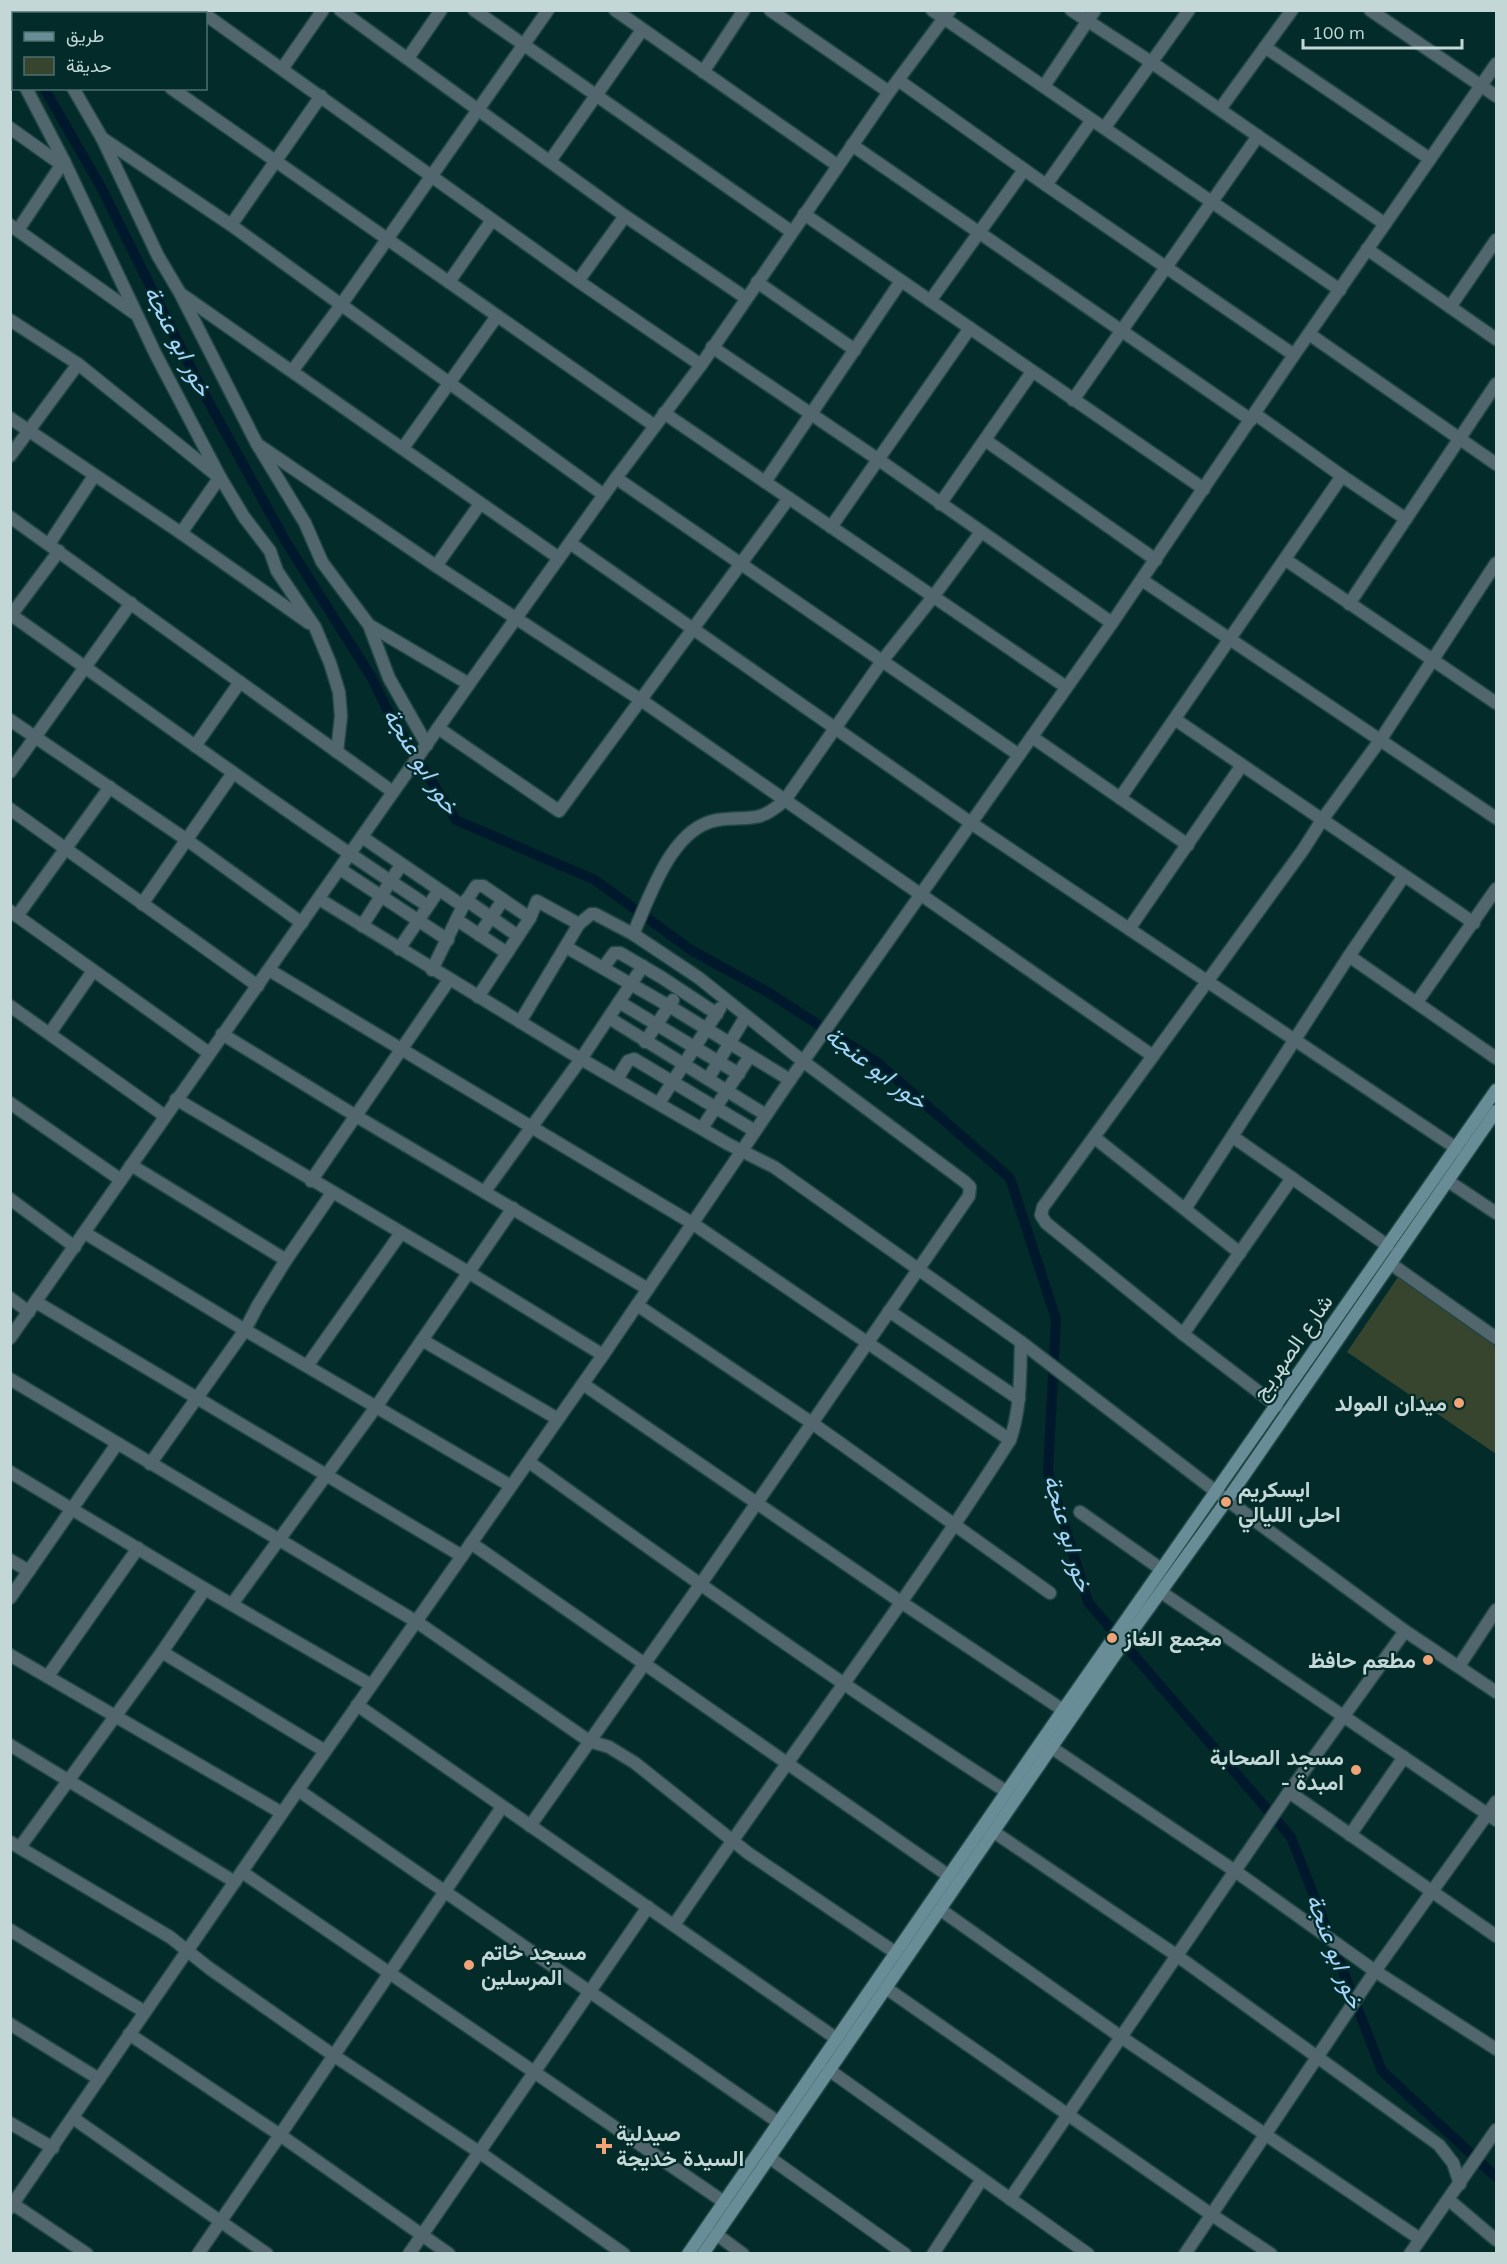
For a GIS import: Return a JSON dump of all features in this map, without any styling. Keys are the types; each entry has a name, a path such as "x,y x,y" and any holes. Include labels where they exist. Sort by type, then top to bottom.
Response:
{"main road":[{"name":"شارع الصهريج","path":"1125,1632 1161,1569 1497,1090"},
{"name":"شارع الصهريج","path":"1125,1632 1161,1592 1227,1500 1497,1111"},
{"path":"688,2253 1063,1710 1125,1632"},
{"path":"703,2253 1052,1748 1112,1650"}],"street":[{"path":"282,69 323,10"},
{"path":"340,10 625,216 746,298"},
{"path":"408,58 441,10"},
{"path":"474,10 792,232"},
{"path":"293,370 548,10"},
{"path":"615,10 837,165"},
{"path":"703,72 744,10"},
{"path":"770,10 889,92"},
{"path":"932,10 947,15 1092,120 1340,290"},
{"path":"1071,10 1220,109 1385,224"},
{"path":"1044,86 1095,10"},
{"path":"1104,127 1188,10"},
{"path":"1220,109 1292,10"},
{"path":"1370,10 1497,96"},
{"path":"207,15 492,220 701,364"},
{"path":"10,1338 469,684 616,478 701,364 837,165 947,15"},
{"path":"550,161 642,30"},
{"path":"1265,48 1430,159"},
{"path":"87,2253 12,2206 325,1751 638,1305 741,1150 1156,560 1294,355 1497,64"},
{"path":"898,80 1024,170 1294,355"},
{"path":"27,90 136,315 220,477 244,517 270,551 277,571 315,627 339,692 341,717 338,752"},
{"path":"74,90 102,138 158,256 180,293 257,444 305,523 322,562 369,625 389,678 427,745"},
{"path":"174,90 655,426"},
{"path":"231,225 321,96"},
{"path":"1047,185 1092,120"},
{"path":"10,128 63,163"},
{"path":"1073,400 1258,136"},
{"path":"102,138 231,225 604,495"},
{"path":"852,145 1121,330 1406,519"},
{"path":"63,163 14,227 136,315"},
{"path":"930,301 1024,170"},
{"path":"804,214 1204,489"},
{"path":"579,281 625,216"},
{"path":"449,282 492,220"},
{"path":"1450,307 1497,240"},
{"path":"1367,249 1497,339"},
{"path":"765,482 901,281"},
{"path":"757,282 855,350"},
{"path":"180,293 559,558"},
{"path":"403,448 497,316"},
{"path":"10,320 78,364 220,477"},
{"path":"831,527 970,328"},
{"path":"1309,334 1497,464"},
{"path":"712,347 879,460 1112,623"},
{"path":"10,456 78,364"},
{"path":"940,504 1032,372"},
{"path":"1350,604 1497,384"},
{"path":"664,412 1066,687"},
{"path":"10,418 315,627"},
{"path":"985,440 1156,560"},
{"path":"257,444 436,566 641,700 1153,1056"},
{"path":"94,476 54,548 11,614 233,773 429,906"},
{"path":"1120,798 1176,720 1342,476"},
{"path":"181,533 220,477"},
{"path":"616,478 1019,754"},
{"path":"438,728 559,811 789,498"},
{"path":"436,566 480,504"},
{"path":"10,517 393,792"},
{"path":"633,934 669,860 691,831 703,824 718,820 764,816 785,800 882,661 981,532"},
{"path":"570,543 695,628 970,823 1456,1148"},
{"path":"1286,560 1497,703"},
{"path":"1276,1406 1046,1223 1041,1215 1043,1207 1303,850 1381,739 1497,563"},
{"path":"1142,580 1497,818"},
{"path":"10,772 131,603"},
{"path":"369,625 469,684"},
{"path":"195,746 240,682"},
{"path":"10,720 187,840 302,923"},
{"path":"1176,720 1474,923"},
{"path":"1032,737 1188,845"},
{"path":"1129,929 1242,765"},
{"path":"142,904 233,773"},
{"path":"110,787 66,849 14,913 93,972 209,1053"},
{"path":"10,808 258,986"},
{"path":"362,837 439,890 491,917 518,936"},
{"path":"362,926 401,865"},
{"path":"340,869 448,940"},
{"path":"1185,1209 1349,956 1404,876"},
{"path":"432,970 474,888 480,886 530,918"},
{"path":"1417,1002 1497,889"},
{"path":"399,949 439,890"},
{"path":"319,899 581,1059 774,1167 1021,1342 1062,1376 1227,1500 1405,1630 1497,1692"},
{"path":"479,935 503,900"},
{"path":"478,997 530,918 537,901 579,924"},
{"path":"520,1022 579,924 585,917 596,914 633,934 680,965 970,1187 969,1196 890,1311 530,1826"},
{"path":"457,920 507,953"},
{"path":"566,947 669,1006 790,1080"},
{"path":"603,968 617,952 668,981 717,1014"},
{"path":"1349,956 1497,1058"},
{"path":"668,981 680,965"},
{"path":"485,1191 581,1059 643,966"},
{"path":"269,970 692,1223 1010,1440"},
{"path":"50,1033 93,972"},
{"path":"312,1181 449,980"},
{"path":"642,1064 656,1025 679,990"},
{"path":"659,1103 725,999"},
{"path":"619,1002 739,1074"},
{"path":"11,1008 50,1033 165,1116"},
{"path":"708,1079 746,1016"},
{"path":"609,1018 766,1115"},
{"path":"222,1034 648,1289"},
{"path":"658,1073 680,1039"},
{"path":"702,1128 750,1056"},
{"path":"617,1079 630,1059 634,1059 755,1131"},
{"path":"177,1099 603,1355"},
{"path":"10,1103 121,1180"},
{"path":"1233,1137 1388,1246"},
{"path":"1095,1138 1240,1252"},
{"path":"131,1165 286,1260"},
{"path":"1183,1334 1292,1178"},
{"path":"1449,1181 1497,1213"},
{"path":"150,1464 245,1330 286,1260 332,1193"},
{"path":"10,1199 75,1247"},
{"path":"232,1604 376,1407 513,1208"},
{"path":"85,1233 511,1486"},
{"path":"307,1366 401,1233"},
{"path":"1391,1264 1497,1338"},
{"path":"10,1298 32,1307 198,1398 462,1556"},
{"path":"638,1305 812,1424 1050,1593"},
{"path":"890,1311 1019,1399"},
{"path":"422,1340 558,1419"},
{"path":"674,1925 731,1841 956,1525 1010,1440 1019,1399 1021,1342"},
{"path":"10,1379 417,1622 589,1741 609,1747 635,1762 731,1841 896,1953"},
{"path":"582,1384 1063,1710"},
{"path":"10,1598 117,1444"},
{"path":"529,1462 700,1585 1007,1792"},
{"path":"10,1472 371,1685"},
{"path":"1080,1512 1161,1569"},
{"path":"471,1543 949,1876"},
{"path":"48,1676 138,1548"},
{"path":"10,1560 29,1571"},
{"path":"205,1589 69,1780 15,1845 170,1937 209,1968 333,2055 479,2152 624,2253"},
{"path":"1161,1592 1492,1817"},
{"path":"1459,1666 1497,1610"},
{"path":"1010,2199 1289,1792 1405,1630"},
{"path":"162,1652 325,1751"},
{"path":"10,1655 282,1813"},
{"path":"357,1705 837,2038"},
{"path":"10,1745 239,1877 390,1972 724,2202"},
{"path":"1052,1748 1235,1871 1375,1971 1497,2049"},
{"path":"1350,1835 1404,1757"},
{"path":"298,1790 778,2122"},
{"path":"1289,1792 1497,1936"},
{"path":"1185,2253 1375,1971 1432,1892 1492,1817 1497,1802"},
{"path":"198,2253 502,1807"},
{"path":"994,1832 1176,1955 1439,2145 1453,2163 1462,2181"},
{"path":"409,2253 648,1907"},
{"path":"941,1910 1121,2037 1420,2239"},
{"path":"10,1930 145,2012"},
{"path":"886,1988 1212,2215 1271,2253"},
{"path":"10,2024 99,2079"},
{"path":"129,2034 280,2135 448,2253"},
{"path":"830,2070 1088,2253"},
{"path":"73,2118 267,2253"},
{"path":"10,2122 53,2148"},
{"path":"1410,2253 1497,2130"},
{"path":"770,2158 905,2253"},
{"path":"933,2253 982,2179"},
{"path":"1449,2200 1497,2240"},
{"path":"716,2234 743,2253"}],"green space":[{"name":"ميدان المولد","path":"1398,1277 1496,1347 1496,1454 1347,1352"}],"waterway":[{"name":"خور ابو عنجة","path":"45,90 101,187 201,388 286,542 372,678 391,717 456,820 595,880 691,950 766,991 878,1063 1010,1178 1056,1319 1048,1472 1088,1602 1291,1837 1382,2071 1496,2177"}],"place":[{"name":"ميدان المولد","path":"1459,1403"},
{"name":"ايسكريم احلى الليالي","path":"1226,1502"},
{"name":"مجمع الغاز","path":"1112,1638"},
{"name":"مطعم حافظ","path":"1428,1660"},
{"name":"مسجد الصحابة - امبدة","path":"1356,1770"},
{"name":"مسجد خاتم المرسلين","path":"469,1965"},
{"name":"صيدلية السيدة خديجة","path":"604,2146"}]}
